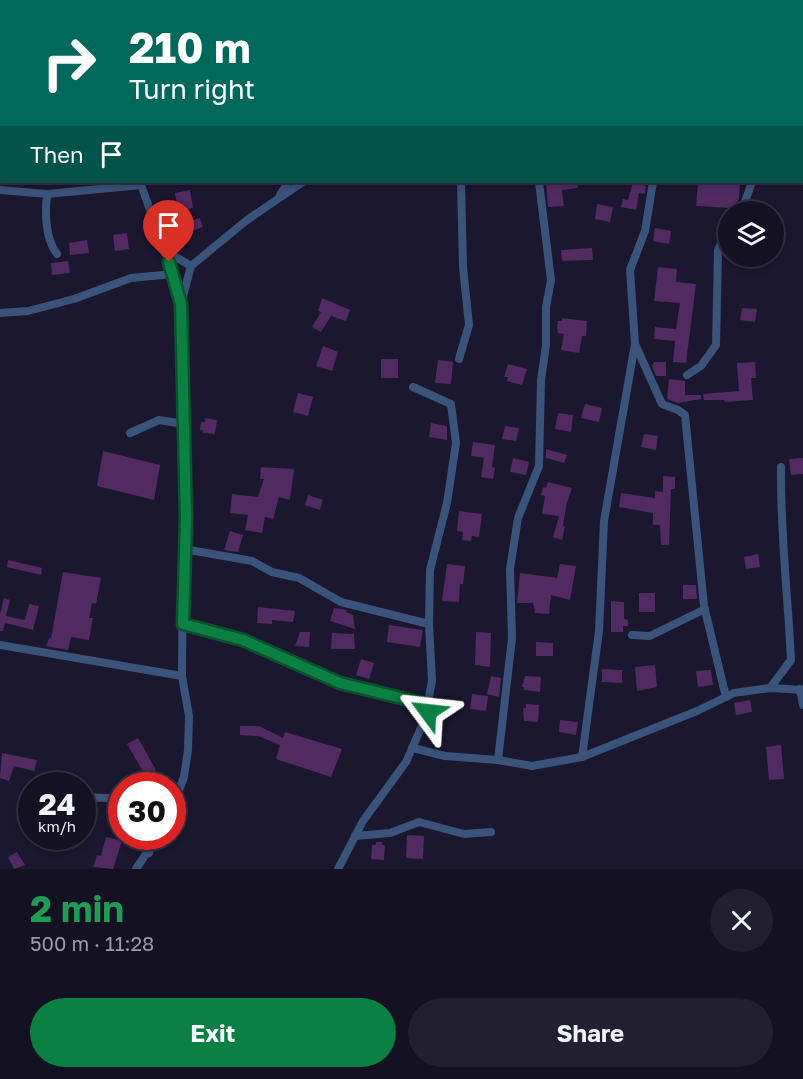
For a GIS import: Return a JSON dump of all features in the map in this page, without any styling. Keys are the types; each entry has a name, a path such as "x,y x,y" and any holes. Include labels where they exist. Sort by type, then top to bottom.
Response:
{"street":[{"path":"0,190 47,194 141,183 173,274 181,304 184,424 186,518 182,676 189,716 189,750 185,772"},
{"path":"278,198 287,183"},
{"path":"181,304 191,266 247,220 301,183"},
{"path":"459,359 469,325 463,267 461,183"},
{"path":"498,760 512,638 510,569 518,518 539,466 541,380 546,345 546,307 551,280 539,183"},
{"path":"582,757 599,631 604,520 635,344 630,270 645,231 653,183"},
{"path":"745,201 752,183"},
{"path":"47,194 45,214 52,247 57,254"},
{"path":"164,250 191,266"},
{"path":"687,375 701,366 716,345 718,251"},
{"path":"0,313 28,311 74,299 131,278 173,274"},
{"path":"635,344 663,404 685,415 705,609 726,697"},
{"path":"338,869 363,821 406,762 428,712 432,681 429,624 430,570 447,503 456,443 451,404 413,387"},
{"path":"130,433 159,420 184,424"},
{"path":"770,688 791,660 786,558 780,508 781,466"},
{"path":"184,549 252,561 272,572 299,578 341,603 429,624"},
{"path":"632,635 650,636 705,609"},
{"path":"183,624 243,640 340,683 427,706"},
{"path":"0,645 182,676"},
{"path":"413,748 445,756 498,760 532,766 582,757 734,693 770,688 802,689 803,705"},
{"path":"355,836 390,833 419,822 464,834 491,832"},
{"path":"136,869 149,852"}],"building":[{"path":"546,183 578,183 578,188 562,190 564,206 548,207"},
{"path":"633,183 646,186 645,194 639,193 636,210 621,207 623,199 628,200"},
{"path":"698,183 740,183 738,201 718,201 718,207 696,206"},
{"path":"190,190 193,208 178,211 175,193"},
{"path":"597,204 613,207 610,222 595,219"},
{"path":"200,218 203,227 189,232 185,222"},
{"path":"655,228 671,231 669,244 653,241"},
{"path":"127,233 129,249 115,251 113,235"},
{"path":"87,240 89,253 70,255 69,243"},
{"path":"592,248 593,260 562,261 561,250"},
{"path":"68,261 70,273 52,275 51,263"},
{"path":"658,267 677,269 676,282 696,284 686,363 673,362 675,341 654,339 655,327 676,329 680,303 654,301"},
{"path":"322,298 350,310 346,321 331,316 321,332 312,327 321,312 318,311"},
{"path":"742,308 757,309 755,322 740,320"},
{"path":"562,318 587,321 586,336 582,336 579,353 561,350 564,334 558,333 557,328 558,321 562,321"},
{"path":"323,346 338,352 332,371 316,366"},
{"path":"381,359 398,359 398,378 381,378"},
{"path":"438,360 453,362 451,384 435,383"},
{"path":"654,362 666,362 666,376 656,376 652,366"},
{"path":"755,362 756,378 751,378 753,400 725,402 724,400 704,400 703,394 739,391 737,363"},
{"path":"508,364 527,369 522,385 507,381 508,377 504,377"},
{"path":"669,379 685,381 685,395 701,395 701,399 678,403 667,399"},
{"path":"298,393 313,397 308,416 293,412"},
{"path":"585,404 602,408 599,422 581,418"},
{"path":"558,413 573,415 571,432 555,429"},
{"path":"205,418 217,420 215,434 203,433 203,430 200,430 201,422 205,422"},
{"path":"431,423 447,426 447,440 429,437"},
{"path":"505,426 519,428 516,441 502,439"},
{"path":"644,434 658,436 656,450 641,447"},
{"path":"473,442 495,445 493,479 481,477 484,458 471,456"},
{"path":"546,449 567,455 564,463 546,458"},
{"path":"103,451 160,465 154,500 97,486"},
{"path":"513,458 529,462 526,475 510,472"},
{"path":"803,458 803,474 791,475 789,459"},
{"path":"261,467 294,469 290,500 279,497 273,519 265,517 262,533 245,530 248,515 230,513 232,494 258,497 264,479 260,479"},
{"path":"663,476 675,477 675,489 671,489 669,545 661,545 660,525 653,525 653,513 619,507 621,493 655,498 655,491 663,492"},
{"path":"548,482 572,488 567,502 562,540 553,537 559,516 542,514 545,496 541,495 543,487 546,488"},
{"path":"308,495 323,500 320,510 305,505"},
{"path":"459,511 482,514 479,537 472,536 471,541 462,540 463,532 457,531"},
{"path":"230,531 243,535 238,552 224,550"},
{"path":"758,554 760,567 746,569 744,557"},
{"path":"8,560 42,568 41,575 7,567"},
{"path":"447,564 465,566 463,584 460,584 459,602 442,601"},
{"path":"560,564 576,566 570,600 551,595 549,614 535,613 533,603 517,603 520,573 557,578"},
{"path":"63,572 101,578 96,604 92,603 89,618 93,618 89,640 71,637 68,650 46,646 51,638"},
{"path":"683,585 696,585 697,599 683,599"},
{"path":"639,593 655,593 655,612 639,612"},
{"path":"4,598 10,600 6,616 25,620 29,604 39,606 33,630 5,623 3,631 0,631 0,614"},
{"path":"611,601 624,602 624,619 628,620 628,626 623,626 623,632 611,632"},
{"path":"258,607 295,611 293,622 272,620 272,624 257,623"},
{"path":"334,608 347,610 346,612 353,615 355,629 330,621"},
{"path":"389,625 423,630 420,647 387,642"},
{"path":"300,632 310,632 309,647 295,646"},
{"path":"476,632 491,633 490,667 475,665"},
{"path":"332,633 354,634 355,649 331,649"},
{"path":"536,642 553,643 553,656 536,656"},
{"path":"361,659 374,663 369,679 356,675"},
{"path":"655,665 657,687 637,691 635,667"},
{"path":"602,669 622,670 622,683 602,682"},
{"path":"711,670 713,685 698,687 696,671"},
{"path":"491,676 501,678 499,697 487,694"},
{"path":"525,676 541,677 540,692 524,690 522,687"},
{"path":"472,694 488,696 486,711 470,709"},
{"path":"750,700 752,712 736,715 734,703"},
{"path":"526,704 539,705 538,722 524,721 523,708 526,708"},
{"path":"560,720 578,722 576,735 559,732"},
{"path":"240,726 259,726 283,738 285,732 342,749 331,777 276,759 280,745 258,736 240,735"},
{"path":"138,738 156,770 143,772 127,744"},
{"path":"781,745 784,779 769,780 766,747"},
{"path":"2,753 37,760 34,771 14,766 9,781 0,778"},
{"path":"407,835 424,836 423,859 406,858"},
{"path":"106,837 108,838 108,850 119,850 113,869 93,867 97,855 101,856"},
{"path":"376,842 382,842 385,846 384,860 371,859 372,845 376,845"},
{"path":"17,852 25,865 14,869 8,857"}],"route":[{"path":"169,262 181,304 186,518 183,557 183,624 243,640 340,683 422,703 427,706 428,712"}]}
